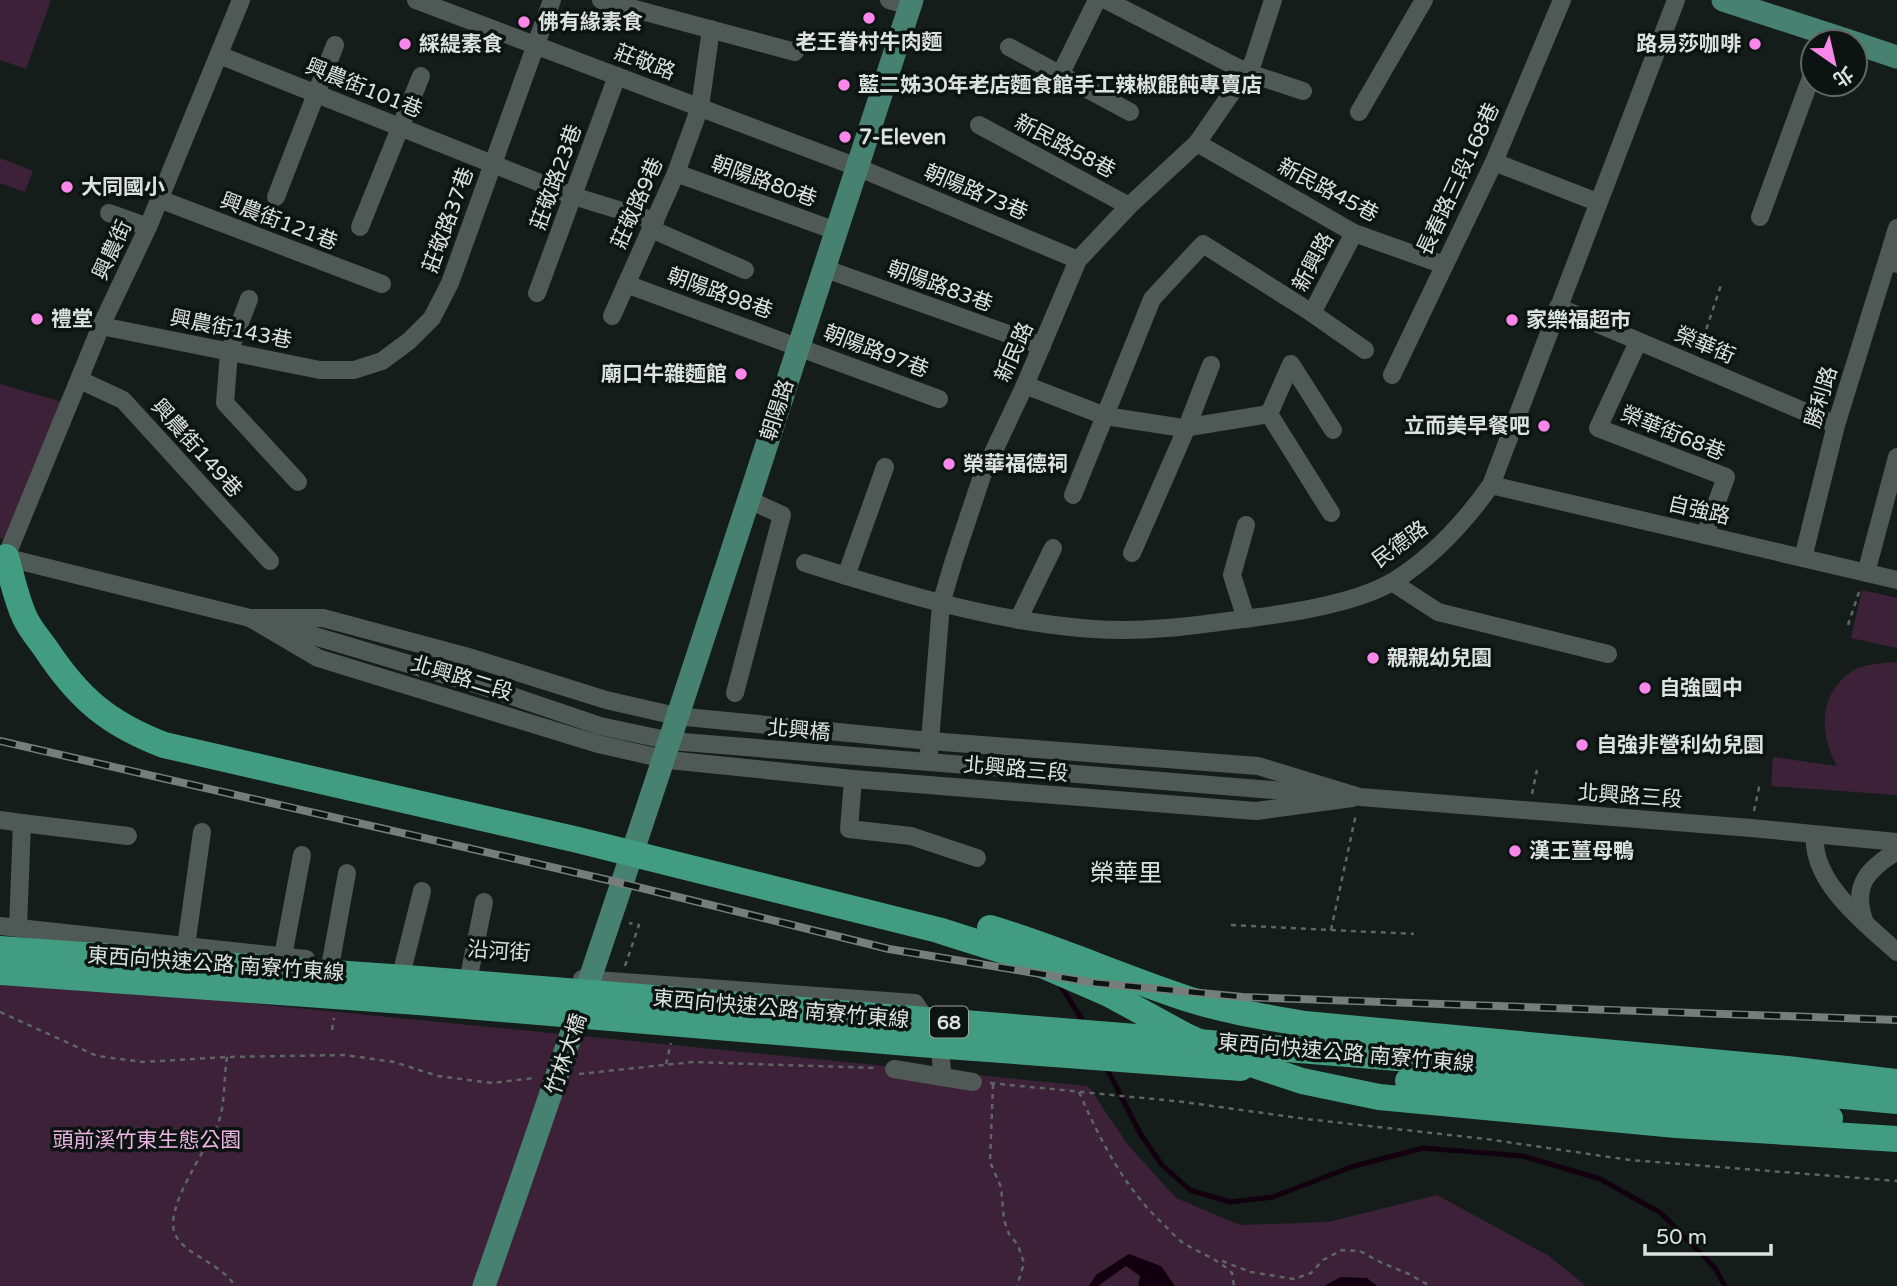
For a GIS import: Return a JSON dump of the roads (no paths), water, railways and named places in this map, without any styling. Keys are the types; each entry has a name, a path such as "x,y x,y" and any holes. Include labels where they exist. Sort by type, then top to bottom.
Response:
{"highway":[{"path":"3,556 25,619 80,694 107,717 134,733 164,745 947,915 1030,940 1189,999 1244,1014 1305,1024 1787,1069 1897,1082"},
{"path":"579,834 938,930 1026,958 1109,994 1184,1035 1228,1055 1301,1081 1393,1098 1676,1125 1897,1139"},
{"name":"東西向快速公路 南寮竹東線","path":"0,948 1667,1079 1897,1101"},
{"name":"東西向快速公路 南寮竹東線","path":"0,972 431,1003 1621,1099 1897,1124"}],"main road":[{"name":"朝陽路","path":"644,821 670,750 688,687 857,167 903,2"},
{"path":"1738,2 1802,28"},
{"path":"1869,48 1897,57"},
{"name":"竹林大橋","path":"484,1286 644,821"}],"street":[{"name":"興農街","path":"3,556 101,326 148,227 241,0"},
{"name":"莊敬路","path":"416,0 857,167"},
{"name":"莊敬路37巷","path":"354,370 382,361 409,341 432,318 450,283 552,0"},
{"path":"601,0 795,52"},
{"path":"1060,75 1097,0"},
{"path":"1106,0 1246,72 1303,91"},
{"name":"新民路","path":"926,784 942,604 982,476 1025,385 1078,260 1129,206 1197,143 1253,62 1273,0"},
{"path":"1359,112 1424,0"},
{"name":"長春路三段168巷","path":"1392,375 1494,162 1562,0"},
{"name":"民德路","path":"806,563 942,604 1018,621 1095,630 1185,627 1275,615 1340,602 1392,582 1428,557 1465,521 1491,485 1676,0"},
{"name":"莊敬路9巷","path":"612,316 676,173 700,107 710,29"},
{"path":"276,197 335,45"},
{"path":"1009,47 1130,112"},
{"name":"興農街101巷","path":"219,55 573,196 653,225 745,270"},
{"path":"360,227 421,76"},
{"name":"莊敬路23巷","path":"537,293 617,76"},
{"path":"1760,216 1803,98"},
{"name":"新民路58巷","path":"979,125 1129,206"},
{"name":"新民路45巷","path":"1197,143 1354,233 1444,265"},
{"path":"1494,162 1597,202"},
{"name":"朝陽路73巷","path":"857,167 1078,260"},
{"name":"朝陽路80巷","path":"676,173 836,231"},
{"name":"興農街121巷","path":"159,199 382,285"},
{"path":"109,213 148,227"},
{"name":"勝利路","path":"1803,558 1836,425 1892,262 1897,228"},
{"name":"新興路","path":"1312,313 1354,233"},
{"path":"1073,495 1152,299 1203,244 1366,350"},
{"name":"朝陽路83巷","path":"823,268 1042,346"},
{"name":"朝陽路98巷","path":"626,284 798,345"},
{"path":"249,299 229,352 225,403 298,482"},
{"name":"榮華街","path":"1558,307 1836,425"},
{"name":"興農街143巷","path":"101,326 320,370 354,370"},
{"name":"榮華街68巷","path":"1638,342 1598,428 1726,477 1705,535"},
{"name":"朝陽路97巷","path":"798,345 939,399"},
{"path":"1269,414 1290,363 1333,430"},
{"path":"1132,552 1187,427 1210,365"},
{"name":"興農街149巷","path":"80,380 122,400 270,561"},
{"path":"1025,385 1105,416 1187,427 1269,414"},
{"path":"1269,414 1331,513"},
{"path":"1866,573 1897,457"},
{"path":"846,576 885,467"},
{"name":"自強路","path":"1491,485 1897,580"},
{"path":"735,693 782,515 749,499"},
{"path":"1246,525 1232,575 1246,619"},
{"path":"1018,621 1053,548"},
{"name":"北興路二段","path":"3,556 250,618 323,618 472,658 606,700 676,716"},
{"path":"1392,582 1438,612 1608,654"},
{"name":"北興路二段","path":"250,618 318,658 598,744 670,750"},
{"name":"北興橋","path":"250,618 476,684 670,750 1002,770 1360,797"},
{"name":"北興路三段","path":"676,716 930,741 1258,766 1360,797 1897,842"},
{"name":"北興路三段","path":"670,750 853,779 1256,811 1360,797"},
{"path":"853,779 849,829 911,835 977,858"},
{"path":"0,820 128,836"},
{"path":"9,927 22,823"},
{"path":"186,946 202,832"},
{"path":"1815,835 1815,855 1820,868 1846,903 1897,952"},
{"path":"1866,923 1860,907 1861,887 1874,867 1897,851"},
{"path":"283,956 303,855"},
{"path":"331,961 347,873"},
{"path":"403,967 422,891"},
{"path":"470,971 484,902"},
{"name":"沿河街","path":"9,927 331,961 915,1003 938,1037 943,1077"},
{"path":"894,1069 973,1082"}],"waterway":[{"path":"1060,985 1085,1024"},
{"path":"1106,1067 1141,1135 1162,1165 1190,1190 1230,1202 1273,1197 1351,1167 1423,1148 1523,1156 1600,1179 1661,1213 1715,1268 1725,1286"}],"railway":[{"path":"0,741 621,883 889,949 1096,983 1243,997 1897,1020"}],"place":[{"name":"老王眷村牛肉麵","path":"869,18"},
{"name":"佛有緣素食","path":"524,22"},
{"name":"綵緹素食","path":"405,44"},
{"name":"路易莎咖啡","path":"1755,44"},
{"name":"藍二姊30年老店麵食館手工辣椒餛飩專賣店","path":"844,85"},
{"name":"7-Eleven","path":"845,137"},
{"name":"大同國小","path":"67,187"},
{"name":"禮堂","path":"37,319"},
{"name":"家樂福超市","path":"1512,320"},
{"name":"廟口牛雜麵館","path":"741,374"},
{"name":"立而美早餐吧","path":"1544,426"},
{"name":"榮華福德祠","path":"949,464"},
{"name":"親親幼兒園","path":"1373,658"},
{"name":"自強國中","path":"1645,688"},
{"name":"自強非營利幼兒園","path":"1582,745"},
{"name":"漢王薑母鴨","path":"1515,851"}],"district":[{"name":"榮華里","path":"1126,873"}],"park label":[{"name":"頭前溪竹東生態公園","path":"147,1140"}]}
